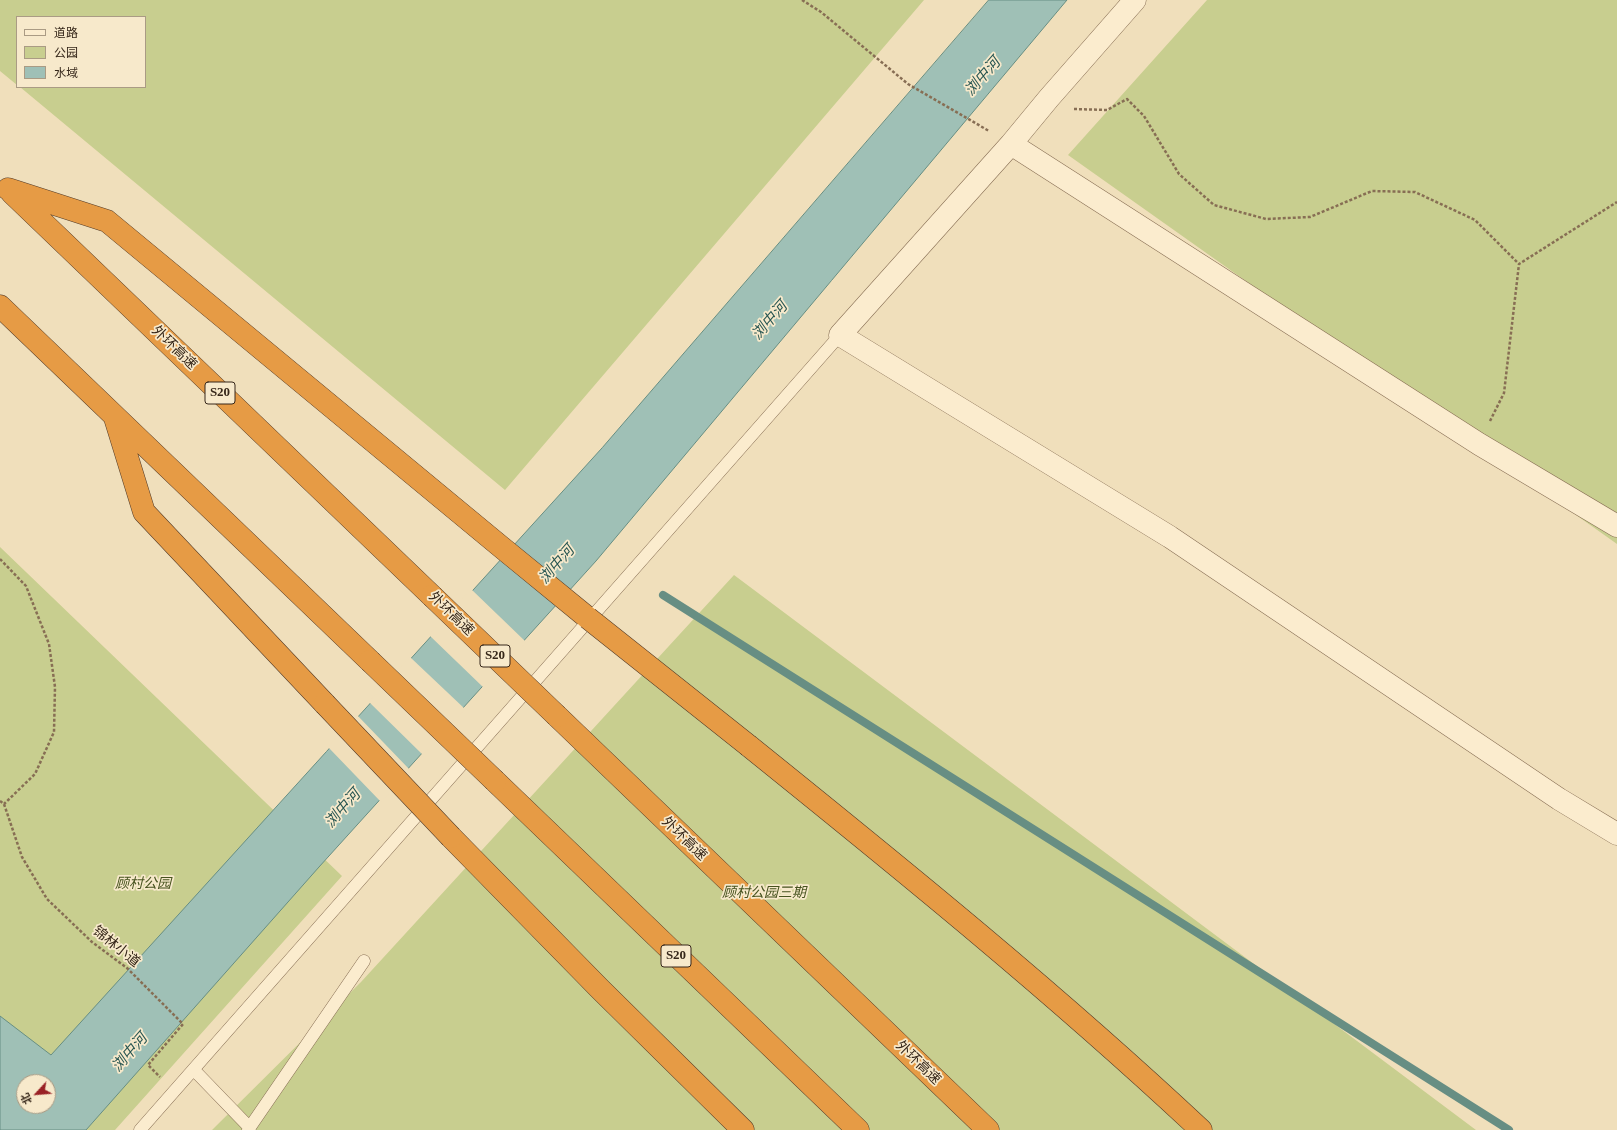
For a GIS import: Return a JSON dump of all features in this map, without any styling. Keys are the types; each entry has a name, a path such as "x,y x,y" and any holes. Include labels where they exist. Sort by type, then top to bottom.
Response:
{"highway":[{"path":"4,185 107,220 500,546 914,880 1020,968 1161,1092 1201,1130"},
{"name":"外环高速","path":"4,185 988,1130"},
{"name":"S20","path":"0,306 858,1130"},
{"path":"114,415 144,512 451,837 600,989 743,1130"}],"street":[{"path":"1135,0 1049,98 1002,139 840,335 1170,537 1560,798 1617,834"},
{"path":"1002,139 1479,444 1617,526"}],"lane":[{"path":"140,1130 840,335"},
{"path":"194,1070 249,1129 364,961"}],"path":[{"path":"802,0 821,12 908,84 1002,139"},
{"path":"1049,98 1066,109 1107,110 1127,98 1144,116 1179,174 1214,205 1266,219 1310,218 1372,191 1415,192 1475,220 1519,264"},
{"path":"1519,264 1617,202"},
{"path":"1479,444 1504,393 1519,264"},
{"path":"0,559 26,586 49,644 55,688 54,732 35,774 4,804 0,801"},
{"name":"锦林小道","path":"4,804 22,857 47,899 92,942 127,968 183,1024 148,1065 174,1092"}],"green space":[{"path":"0,0 924,0 505,490 21,88 146,88 146,16 16,16 16,84 0,71"},
{"path":"1207,0 1617,0 1617,544 1068,155"},
{"name":"顾村公园","path":"0,547 342,876 115,1130 0,1130"},
{"name":"顾村公园三期","path":"734,575 1476,1130 212,1130 361,982"}],"water":[{"name":"浏中河","path":"989,0 1067,0 596,561 319,867 86,1130 0,1130 0,1016 51,1055 602,448"}],"pier":[{"path":"471,589 526,642 484,688 429,635"},
{"path":"410,657 465,709 423,755 369,702"},
{"path":"357,715 410,770 381,802 328,747"}],"waterway":[{"path":"663,595 1509,1130"}]}
